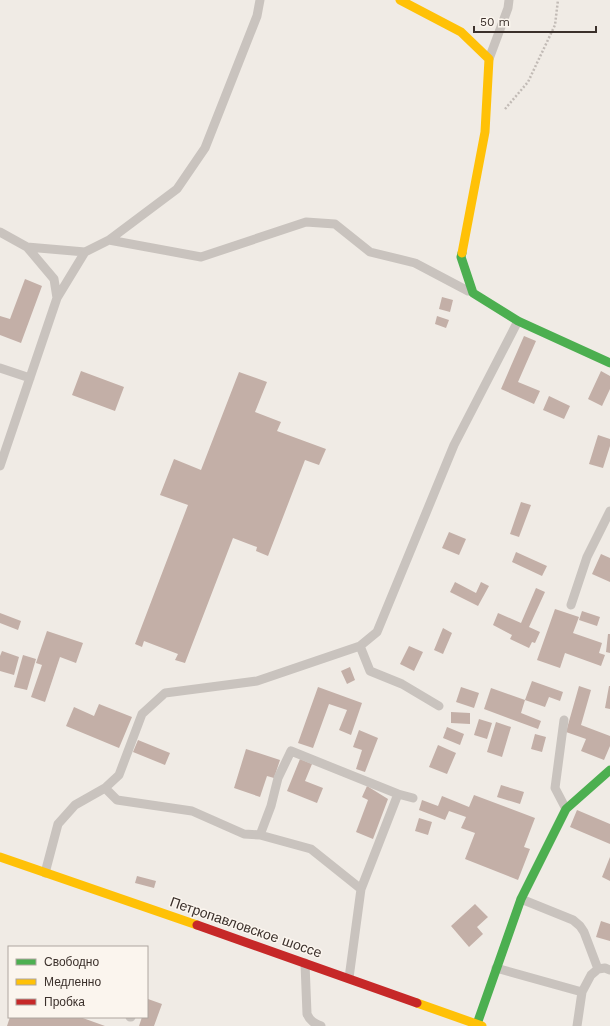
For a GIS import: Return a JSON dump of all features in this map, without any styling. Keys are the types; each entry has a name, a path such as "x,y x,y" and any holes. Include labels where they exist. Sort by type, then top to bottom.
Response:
{"street":[{"path":"400,0 461,32 489,59 485,132 460,257 473,293 518,321 610,363"},
{"path":"479,1025 496,968 521,899 566,809 610,770"},
{"name":"Петропавловское шоссе","path":"0,857 349,978 457,1022 479,1025"}],"lane":[{"path":"27,247 85,252 109,240 177,189 205,148 257,16 260,0"},
{"path":"489,59 508,8 509,0"},
{"path":"109,240 201,257 306,222 335,224 370,252 415,263 473,293"},
{"path":"0,232 27,247 54,279 57,298"},
{"path":"0,466 57,298 85,252"},
{"path":"45,872 58,824 75,805 105,788 119,775 142,714 165,693 257,680 360,646 377,632 454,445 518,321"},
{"path":"0,368 30,378"},
{"path":"571,605 587,557 610,511"},
{"path":"360,646 370,672 402,684 439,706"},
{"path":"564,720 555,788 566,809"},
{"path":"260,835 271,806 278,778 291,751 398,794 413,798"},
{"path":"105,788 117,800 192,811 244,834 260,835 311,849 362,889"},
{"path":"349,978 362,889 398,794"},
{"path":"521,899 573,920 580,926 584,932 598,969"},
{"path":"305,963 307,1014 310,1020 321,1026"},
{"path":"496,968 582,992"},
{"path":"577,1026 582,992 591,975 598,969 604,968 610,970"}],"path":[{"path":"504,110 528,82 555,25 558,0"}],"building":[{"path":"25,279 42,286 21,343 0,335 0,316 10,319"},
{"path":"442,297 453,300 450,312 439,309"},
{"path":"437,316 449,320 446,328 435,324"},
{"path":"524,336 536,341 518,382 540,391 534,404 501,389"},
{"path":"81,371 124,387 115,411 72,395"},
{"path":"601,371 610,376 610,389 602,406 588,399"},
{"path":"239,372 267,382 255,412 281,422 277,431 326,449 319,465 305,460 268,556 256,551 257,547 233,538 185,663 175,660 178,654 144,641 142,647 135,644 188,505 160,495 174,459 201,470"},
{"path":"549,396 570,406 564,419 543,410"},
{"path":"598,435 610,439 610,446 603,468 589,464"},
{"path":"521,502 531,505 519,537 510,534"},
{"path":"449,532 466,539 459,555 442,548"},
{"path":"516,552 547,566 542,576 512,562"},
{"path":"601,554 610,558 610,582 592,574"},
{"path":"455,582 476,593 481,582 489,586 478,606 450,592"},
{"path":"536,588 545,592 529,627 540,632 535,643 532,642 529,648 510,639 512,635 493,625 498,613 521,623"},
{"path":"555,609 579,617 573,633 602,643 599,653 605,655 601,666 565,653 560,668 537,660"},
{"path":"582,611 600,617 597,626 579,620"},
{"path":"0,613 21,621 18,630 0,623"},
{"path":"443,628 452,633 443,654 434,650"},
{"path":"47,631 83,643 76,663 60,657 45,702 31,697 42,665 36,663"},
{"path":"608,634 610,634 610,653 606,652"},
{"path":"409,646 423,652 414,671 400,664"},
{"path":"2,651 19,657 14,675 0,671 0,656"},
{"path":"23,655 36,659 27,690 14,687"},
{"path":"350,667 355,680 347,684 341,671"},
{"path":"532,681 563,692 560,701 549,697 545,707 525,700"},
{"path":"579,686 591,690 581,725 610,736 610,746 604,760 581,751 586,739 566,732"},
{"path":"610,686 610,709 605,708"},
{"path":"318,687 362,703 351,735 339,730 347,710 329,704 313,748 298,743"},
{"path":"461,687 479,693 474,708 456,702"},
{"path":"491,688 525,700 521,713 541,721 538,729 484,709"},
{"path":"99,704 132,717 119,748 66,726 74,707 94,716"},
{"path":"451,712 470,713 470,724 451,723"},
{"path":"479,719 492,723 487,739 474,735"},
{"path":"496,722 511,727 502,757 487,752"},
{"path":"447,727 464,734 460,745 443,738"},
{"path":"359,730 378,738 365,772 356,769 362,750 353,747"},
{"path":"535,734 546,737 542,752 531,749"},
{"path":"138,740 170,753 165,765 133,752"},
{"path":"438,745 456,753 447,774 429,767"},
{"path":"246,749 280,760 274,778 267,776 260,797 234,788"},
{"path":"300,759 312,764 305,781 323,788 317,803 287,791"},
{"path":"501,785 524,792 520,804 497,797"},
{"path":"367,786 388,799 373,839 356,832 368,800 362,797"},
{"path":"474,795 535,818 524,847 530,849 518,880 465,859 475,833 461,828 466,817 449,811 445,820 419,810 422,800 438,806 442,796 469,807"},
{"path":"577,810 610,824 610,844 570,827"},
{"path":"419,818 432,822 428,835 415,831"},
{"path":"610,857 610,881 602,877"},
{"path":"137,876 156,881 154,888 135,883"},
{"path":"475,904 488,917 477,927 483,934 469,947 451,926"},
{"path":"601,921 610,924 610,941 596,937"},
{"path":"148,999 162,1004 154,1026 139,1026 142,1018 148,1018"},
{"path":"10,1018 83,1018 105,1026 7,1026"}],"traffic: fast":[{"path":"462,253 461,257 473,293 518,321 610,363"},
{"path":"477,1024 521,899 566,809 610,770"}],"traffic: slow":[{"path":"400,0 461,32 489,59 485,132 462,253"},
{"path":"0,857 197,925"},
{"path":"417,1003 482,1026"}],"traffic: jam":[{"path":"197,925 417,1003"}]}
